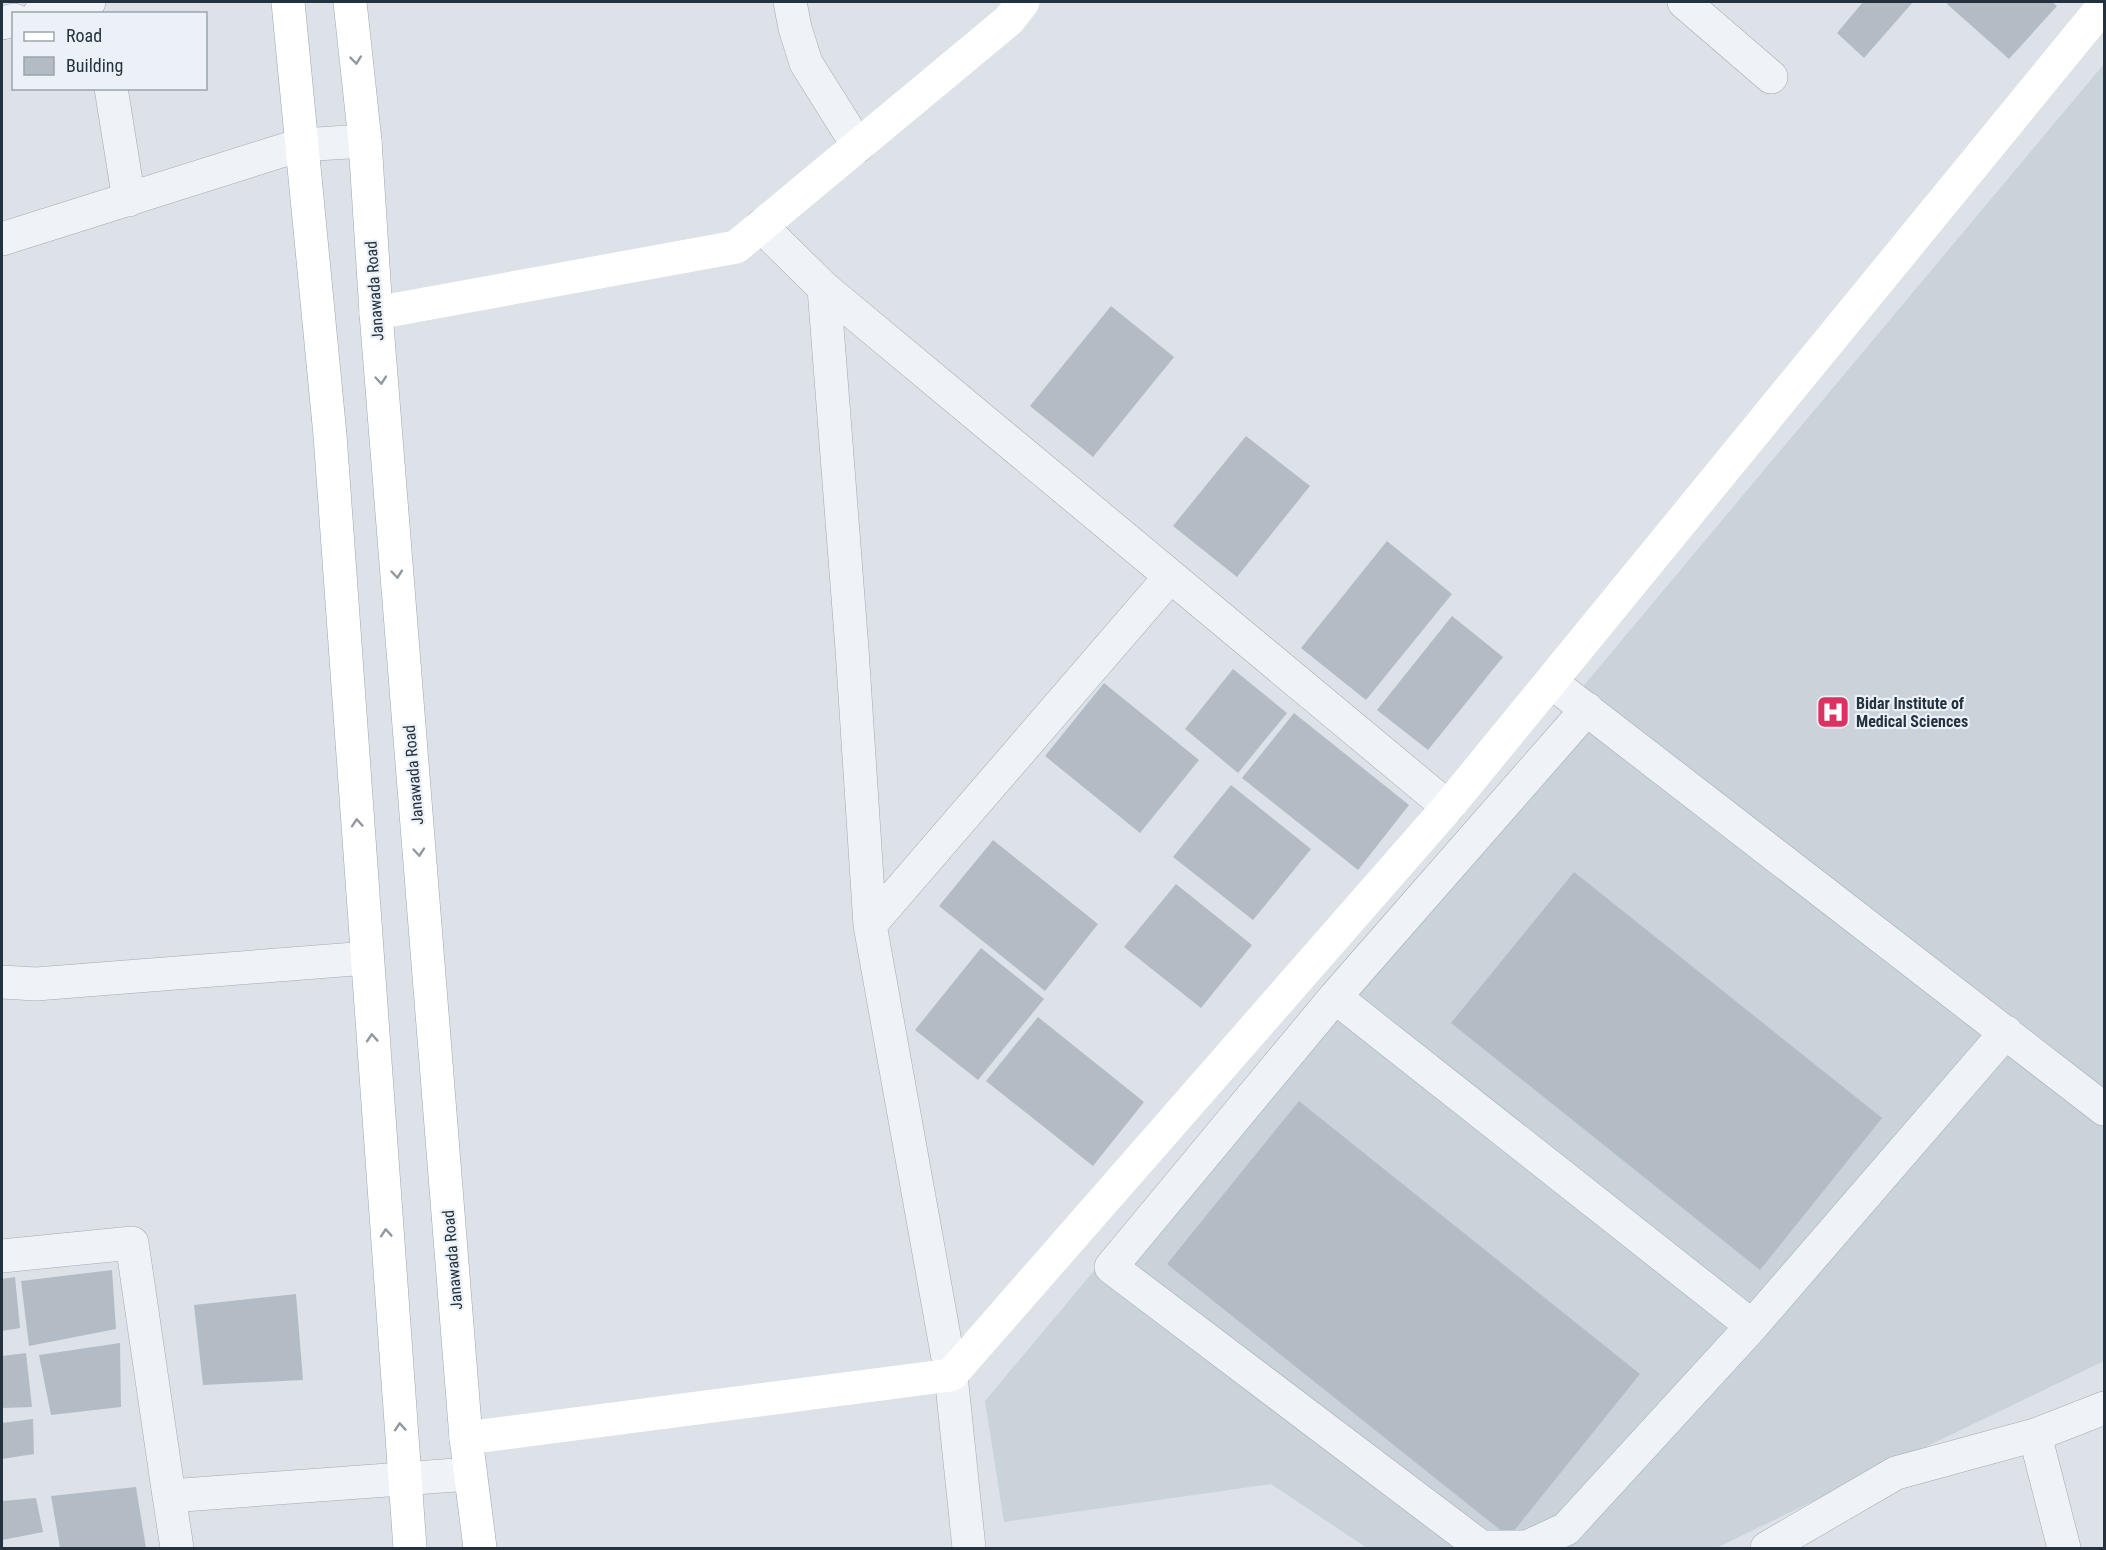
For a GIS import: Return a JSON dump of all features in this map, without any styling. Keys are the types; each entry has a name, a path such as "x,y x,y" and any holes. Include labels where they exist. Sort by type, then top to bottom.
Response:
{"main road":[{"path":"288,2 300,145 330,435 403,1479 410,1548"},
{"name":"Janawada Road","path":"350,2 365,141 375,313 466,1438 480,1548"},
{"path":"375,313 736,246 1009,20 1023,2"},
{"path":"466,1438 951,1375 1448,807 2104,5"}],"street":[{"path":"47,12 89,2"},
{"path":"790,2 806,63 858,146"},
{"path":"1684,2 1771,76"},
{"path":"111,90 129,200"},
{"path":"2,239 300,145 365,141"},
{"path":"761,226 824,288 1448,807"},
{"path":"824,288 852,649 870,925 951,1375 969,1548"},
{"path":"870,925 1170,577"},
{"path":"1551,682 2104,1109"},
{"path":"1587,709 1335,997 1110,1267 1481,1547 1527,1547 1566,1529 1752,1326 2006,1032"},
{"path":"2,982 36,984 367,958"},
{"path":"1335,997 1752,1326"},
{"path":"2,1256 132,1243 177,1548"},
{"path":"1767,1548 1896,1473 2035,1435 2104,1408"},
{"path":"2035,1435 2064,1548"},
{"path":"169,1497 470,1474"}],"shaded area":[{"name":"Bidar Institute of Medical Sciences","path":"2104,64 2104,1361 1716,1548 1367,1548 1271,1484 1004,1522 985,1401"}],"building":[{"path":"1863,2 1913,2 1864,58 1837,33"},
{"path":"1948,2 2052,2 2057,6 2009,59 1947,4"},
{"path":"1111,306 1174,357 1093,457 1030,406"},
{"path":"1246,436 1310,486 1237,577 1173,526"},
{"path":"1387,541 1452,594 1366,700 1301,648"},
{"path":"1452,616 1503,657 1428,750 1377,710"},
{"path":"1233,669 1287,713 1238,773 1185,729"},
{"path":"1104,683 1199,760 1140,833 1045,756"},
{"path":"1294,713 1409,805 1358,870 1242,778"},
{"path":"1231,785 1311,849 1253,920 1173,857"},
{"path":"993,840 1098,924 1045,991 939,906"},
{"path":"1574,872 1882,1118 1760,1270 1451,1023"},
{"path":"1176,884 1252,945 1201,1008 1124,947"},
{"path":"981,948 1044,999 978,1080 915,1030"},
{"path":"1038,1017 1144,1102 1093,1166 986,1081"},
{"path":"1299,1101 1640,1374 1509,1537 1167,1264"},
{"path":"112,1270 116,1329 29,1346 21,1281"},
{"path":"15,1277 20,1328 2,1331 2,1279"},
{"path":"296,1294 303,1380 203,1385 194,1305"},
{"path":"120,1343 121,1407 51,1415 39,1355"},
{"path":"26,1353 32,1407 2,1408 2,1356"},
{"path":"33,1419 34,1454 2,1459 2,1423"},
{"path":"136,1487 146,1548 60,1548 51,1496"},
{"path":"36,1498 43,1532 2,1540 2,1501"}],"place":[{"name":"Bidar Institute of Medical Sciences","path":"1833,712"}]}
